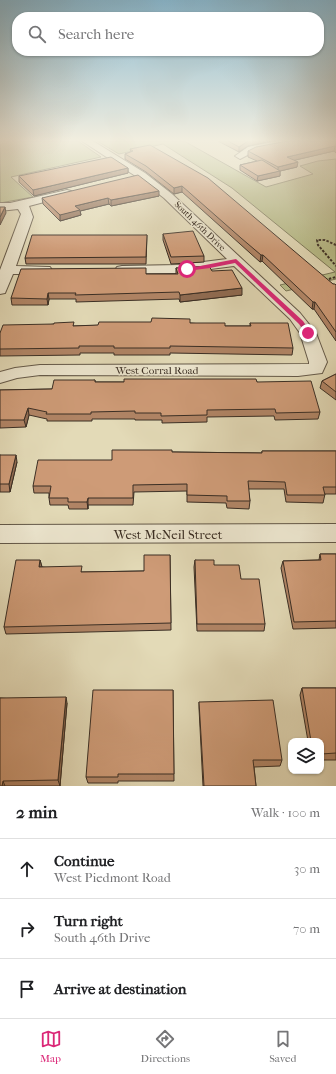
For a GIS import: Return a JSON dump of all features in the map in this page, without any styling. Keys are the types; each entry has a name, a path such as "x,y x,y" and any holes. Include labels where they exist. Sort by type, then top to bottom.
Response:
{"street":[{"path":"126,179 131,178"},
{"name":"South 46th Drive","path":"144,178 168,196 301,323 312,342 318,362 316,369"},
{"path":"0,207 22,204 74,191"},
{"path":"0,290 27,218 27,214 22,204"},
{"path":"108,270 187,269 210,267 236,261"},
{"path":"7,270 62,270"},
{"name":"West Corral Road","path":"0,378 15,373 40,370 298,371 316,369"},
{"name":"West McNeil Street","path":"0,534 336,533"}],"path":[{"path":"336,245 325,240 317,240 318,246 336,266"},
{"path":"321,280 336,277"}],"green space":[{"path":"0,178 12,178 33,197 0,203"},
{"path":"216,178 249,178 266,187 300,178 336,178 336,279 286,291 280,285 335,272 232,188"}],"building":[{"path":"21,178 86,178 33,190"},
{"path":"127,178 142,178 159,191 111,200 108,198 75,206 80,210 60,215 42,198"},
{"path":"161,178 208,178 333,284 335,284 336,332 315,302 313,302 263,255 261,255 241,238 182,186 174,188"},
{"path":"0,207 5,207 0,217"},
{"path":"193,231 204,256 171,257 163,234"},
{"path":"32,235 147,235 146,257 25,258"},
{"path":"209,266 212,271 232,270 242,288 180,295 179,292 75,295 76,293 48,293 47,299 11,298 21,269 146,268 146,274 178,274 176,268"},
{"path":"152,318 190,319 190,323 225,323 225,326 251,326 250,323 288,323 293,348 170,346 170,348 114,348 114,346 79,346 79,348 0,349 0,333 3,325 74,322 73,326 98,325 99,322 151,322"},
{"path":"336,374 336,392 322,381"},
{"path":"124,379 256,379 257,382 311,381 320,412 276,413 275,409 207,410 207,415 161,416 161,413 135,413 135,411 91,412 91,414 46,414 47,412 28,408 24,420 0,420 0,390 52,389 54,380 124,382"},
{"path":"112,450 262,453 262,451 336,451 336,487 323,487 325,495 287,495 285,482 248,481 250,501 227,501 227,496 187,495 187,484 133,485 133,498 88,498 87,502 68,502 68,498 49,498 51,486 33,486 38,460 112,460"},
{"path":"0,455 16,455 9,484 0,484"},
{"path":"320,554 336,554 336,621 294,622 283,561 321,560"},
{"path":"144,555 170,555 171,623 4,627 16,560 40,560 39,567 82,566 81,572 144,571"},
{"path":"195,560 214,560 214,565 239,565 241,579 259,579 265,624 197,624"},
{"path":"302,688 336,688 336,753 324,754 324,738 310,738"},
{"path":"93,690 173,690 174,774 118,774 118,777 86,777"},
{"path":"66,697 58,780 3,781 2,786 0,786 0,698"},
{"path":"273,700 282,760 253,760 256,786 204,786 199,702"}],"route":[{"path":"187,269 210,267 236,261 301,323 308,333"}]}
